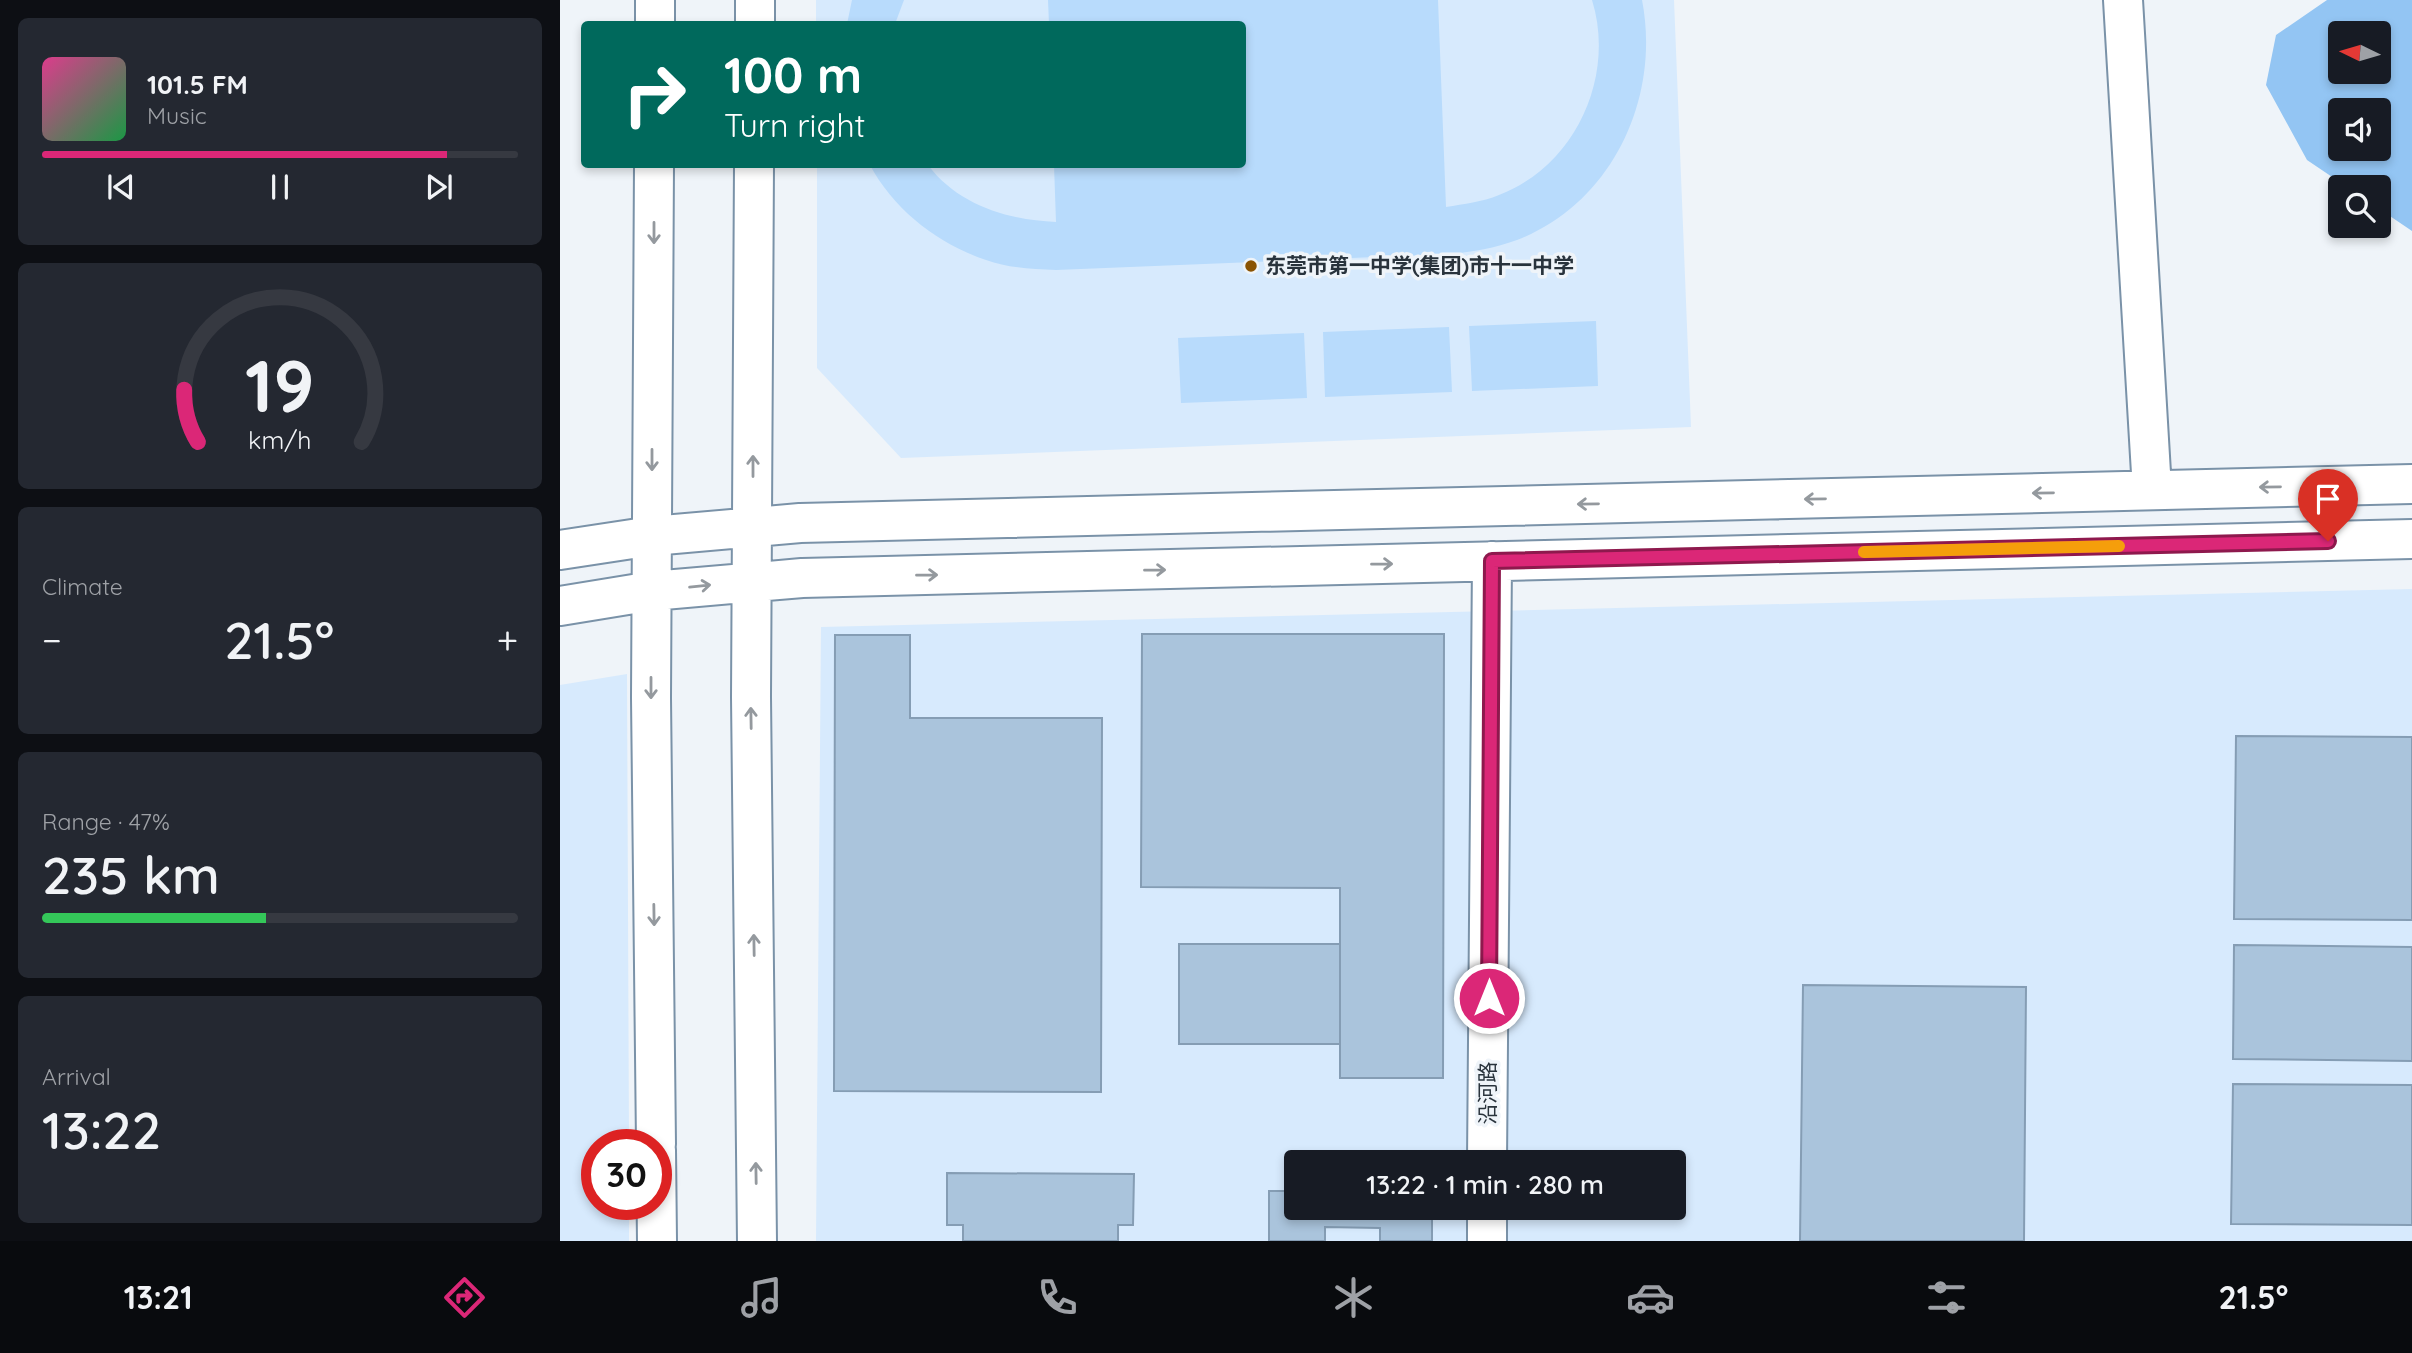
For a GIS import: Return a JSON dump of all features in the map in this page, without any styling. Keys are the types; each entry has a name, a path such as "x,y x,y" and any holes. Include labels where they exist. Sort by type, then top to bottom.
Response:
{"street":[{"path":"655,0 655,21"},
{"path":"755,0 755,21"},
{"path":"2123,0 2151,490"},
{"path":"654,168 652,591 656,1129"},
{"path":"754,168 751,697 757,1241"},
{"path":"560,550 652,536 752,526 2412,484"},
{"path":"560,606 652,591 752,581 2412,539"},
{"name":"沿河路","path":"1487,1150 1492,561"},
{"path":"657,1220 657,1241"},
{"path":"1487,1220 1487,1241"}],"shaded area":[{"name":"东莞市第一中学(集团)市十一中学","path":"816,0 1674,0 1691,427 901,458 817,368 817,168 1246,168 1246,21 816,21"},
{"path":"852,0 904,0 896,21 848,21"},
{"path":"1048,0 1438,0 1446,207 1493,197 1526,181 1549,163 1568,141 1583,116 1593,88 1598,59 1598,29 1592,0 1642,0 1646,37 1644,73 1636,109 1623,142 1604,173 1580,201 1551,223 1509,243 1450,254 1056,270 1020,268 986,260 935,235 905,211 872,168 931,168 954,190 985,208 1020,218 1056,222 1054,168 1246,168 1246,21 1049,21"},
{"path":"2327,0 2412,0 2412,231 2391,217 2391,175 2329,175 2307,160 2266,85 2276,35"},
{"path":"1596,321 1598,386 1472,391 1469,326"},
{"path":"1449,327 1452,392 1325,397 1323,332"},
{"path":"1304,333 1307,398 1181,403 1178,338"},
{"path":"2412,589 2412,1241 816,1241 821,627"},
{"path":"627,674 629,1129 581,1129 581,1220 629,1220 629,1241 560,1241 560,685"}],"building":[{"path":"1142,634 1444,634 1443,1078 1340,1078 1340,888 1141,887"},
{"path":"835,635 910,635 910,718 1102,718 1101,1092 834,1091"},
{"path":"2236,736 2412,737 2412,920 2234,919"},
{"path":"1179,944 1340,944 1340,1044 1179,1044"},
{"path":"2234,945 2412,947 2412,1061 2233,1059"},
{"path":"1803,985 2026,987 2024,1241 1800,1241"},
{"path":"2233,1084 2412,1085 2412,1225 2231,1224"},
{"path":"947,1173 1134,1174 1133,1225 1118,1225 1118,1241 963,1241 963,1225 947,1225"},
{"path":"1269,1191 1284,1191 1284,1220 1432,1220 1432,1241 1380,1241 1380,1228 1325,1227 1325,1241 1269,1241"}],"slow traffic":[{"path":"1864,552 2119,546"}],"place":[{"name":"东莞市第一中学(集团)市十一中学","path":"1251,266"}],"route":[{"path":"1489,998 1492,561 2328,541"}]}
